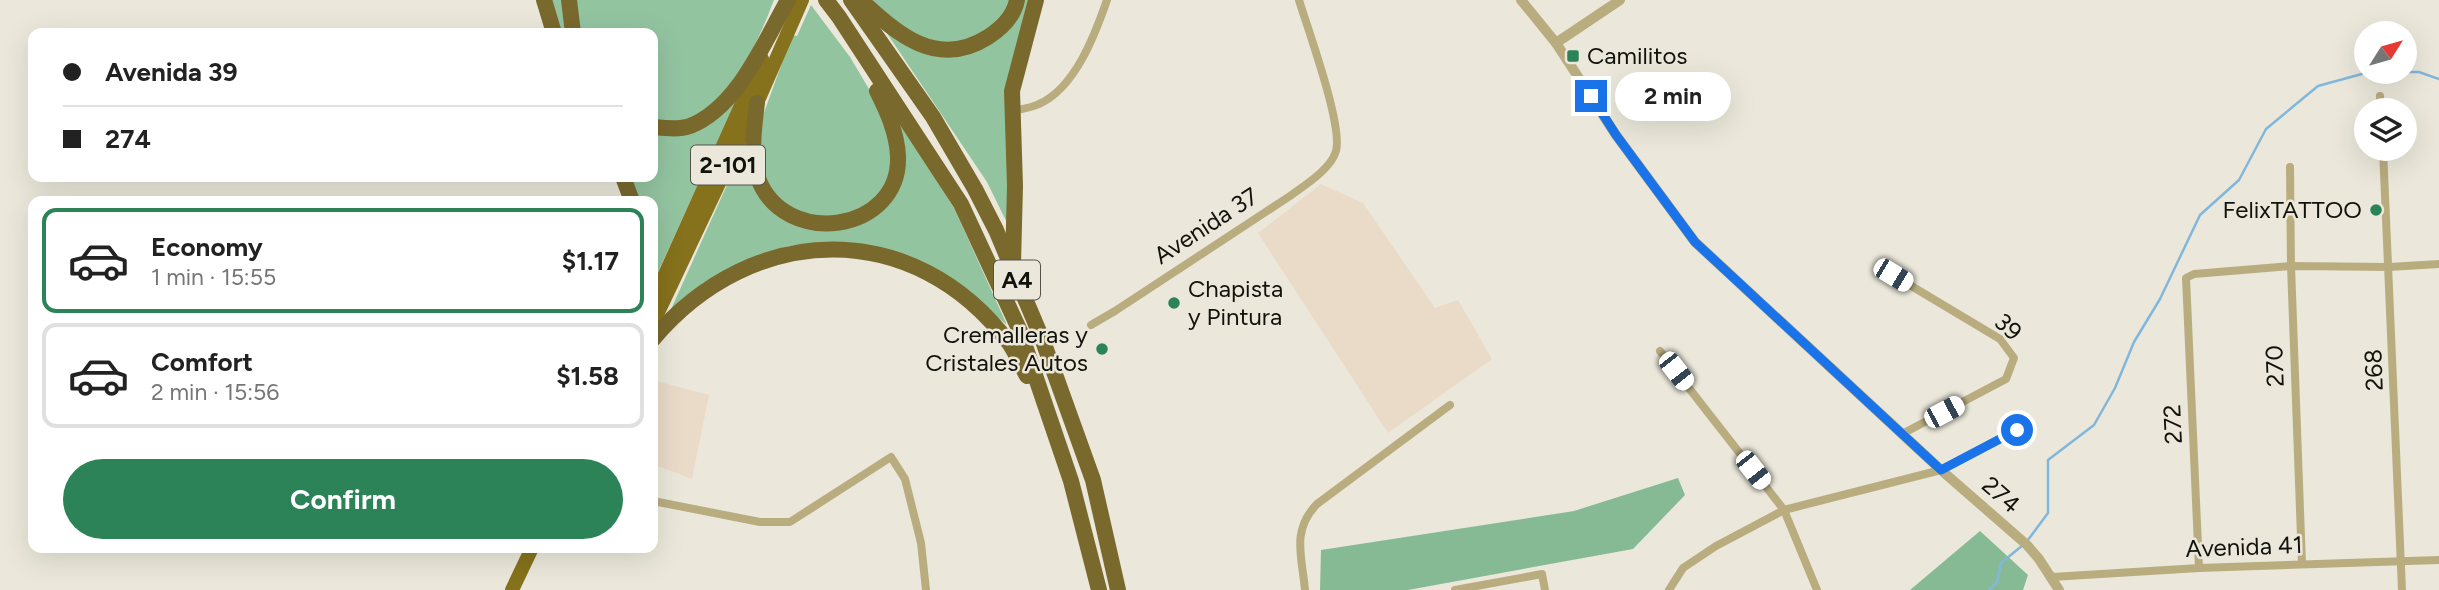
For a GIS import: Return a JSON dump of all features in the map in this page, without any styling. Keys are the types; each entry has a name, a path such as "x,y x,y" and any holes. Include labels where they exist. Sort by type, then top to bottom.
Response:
{"highway":[{"path":"544,0 552,28"},
{"path":"569,0 572,28"},
{"name":"A4","path":"826,0 961,204 1020,331 1071,481 1099,590"},
{"name":"A4","path":"851,0 933,117 975,189 1013,270 1043,341 1093,480 1118,590"},
{"path":"861,0 909,39 922,46 949,50 975,46 996,32 1016,8 1017,0"},
{"path":"1013,270 1016,186 1012,91 1036,0"},
{"path":"658,127 690,126 730,97 794,1"},
{"name":"2-101","path":"658,312 757,103 794,1"},
{"name":"2-101","path":"658,289 794,1"},
{"path":"757,103 754,154 757,175 775,205 800,220 833,225 869,212 884,197 894,178 898,158 894,133 886,108 839,17"},
{"path":"658,333 695,299 734,271 778,255 819,249 863,251 898,260 935,276 982,313 1010,344 1028,377 1071,481"},
{"path":"512,590 530,553"},
{"path":"522,590 540,553"}],"street":[{"path":"1012,111 1040,104 1067,83 1094,36 1107,0"},
{"name":"Avenida 37","path":"1091,325 1290,196 1317,176 1336,152 1336,122 1299,0"},
{"name":"274","path":"1521,0 1556,43 1616,135 1695,242 1941,470 2015,534 2052,577 2059,590"},
{"path":"1556,43 1620,0"},
{"name":"268","path":"2384,161 2402,590"},
{"name":"270","path":"2290,167 2302,564"},
{"path":"2291,266 2389,267 2439,264"},
{"name":"272","path":"2199,568 2186,278 2194,274 2291,266"},
{"name":"39","path":"1893,275 2000,338 2014,358 2006,379 1902,434"},
{"path":"1660,351 1784,510 1817,590"},
{"path":"1305,590 1299,531 1308,513 1450,405"},
{"path":"1669,590 1683,568 1716,546 1784,510 1941,470 2017,430"},
{"path":"658,502 760,522 790,522 891,457 905,479 921,542 926,590"},
{"name":"Avenida 41","path":"2052,577 2199,568 2439,560"},
{"path":"1455,590 1542,574 1545,590"}],"shaded area":[{"path":"1321,184 1363,203 1435,308 1458,300 1492,359 1388,433 1258,233"},
{"path":"658,381 709,395 692,479 658,466"}],"green space":[{"path":"551,0 564,0 568,28 559,28"},
{"path":"575,0 774,0 753,49 733,82 709,108 696,117 685,120 658,121 658,28 580,28"},
{"path":"873,0 1012,0 1010,10 976,40 936,44 914,36 880,10"},
{"path":"1023,0 1028,0 1018,40 1011,231 987,182 878,20 957,54"},
{"path":"811,5 850,57 872,94 893,150 891,171 880,194 864,209 823,220 782,204 762,173 759,147 761,121 792,35 797,36"},
{"path":"742,88 658,272 658,196 635,196 630,182 658,182 658,130 676,132"},
{"path":"891,108 955,210 1007,325 961,287 835,243 789,246 753,257 702,284 668,316 749,136 753,177 816,230 892,194"},
{"path":"1678,478 1685,495 1633,549 1408,590 1320,590 1321,550 1574,511"},
{"path":"1980,531 2028,575 2023,590 1910,590"}],"waterway":[{"path":"2417,72 2439,79"},
{"path":"2028,540 2048,513 2048,460 2094,425 2115,388 2134,342 2160,299 2200,215 2239,180 2266,129 2318,86 2354,76"},
{"path":"1989,590 1997,582 2001,563 2023,545"}],"place":[{"name":"Camilitos","path":"1573,56"},
{"name":"FelixTATTOO","path":"2376,210"},
{"name":"Chapista y Pintura","path":"1174,303"},
{"name":"Cremalleras y Cristales Autos","path":"1102,349"}],"route":[{"path":"1591,96 1616,135 1695,242 1941,470 2017,430"}]}
